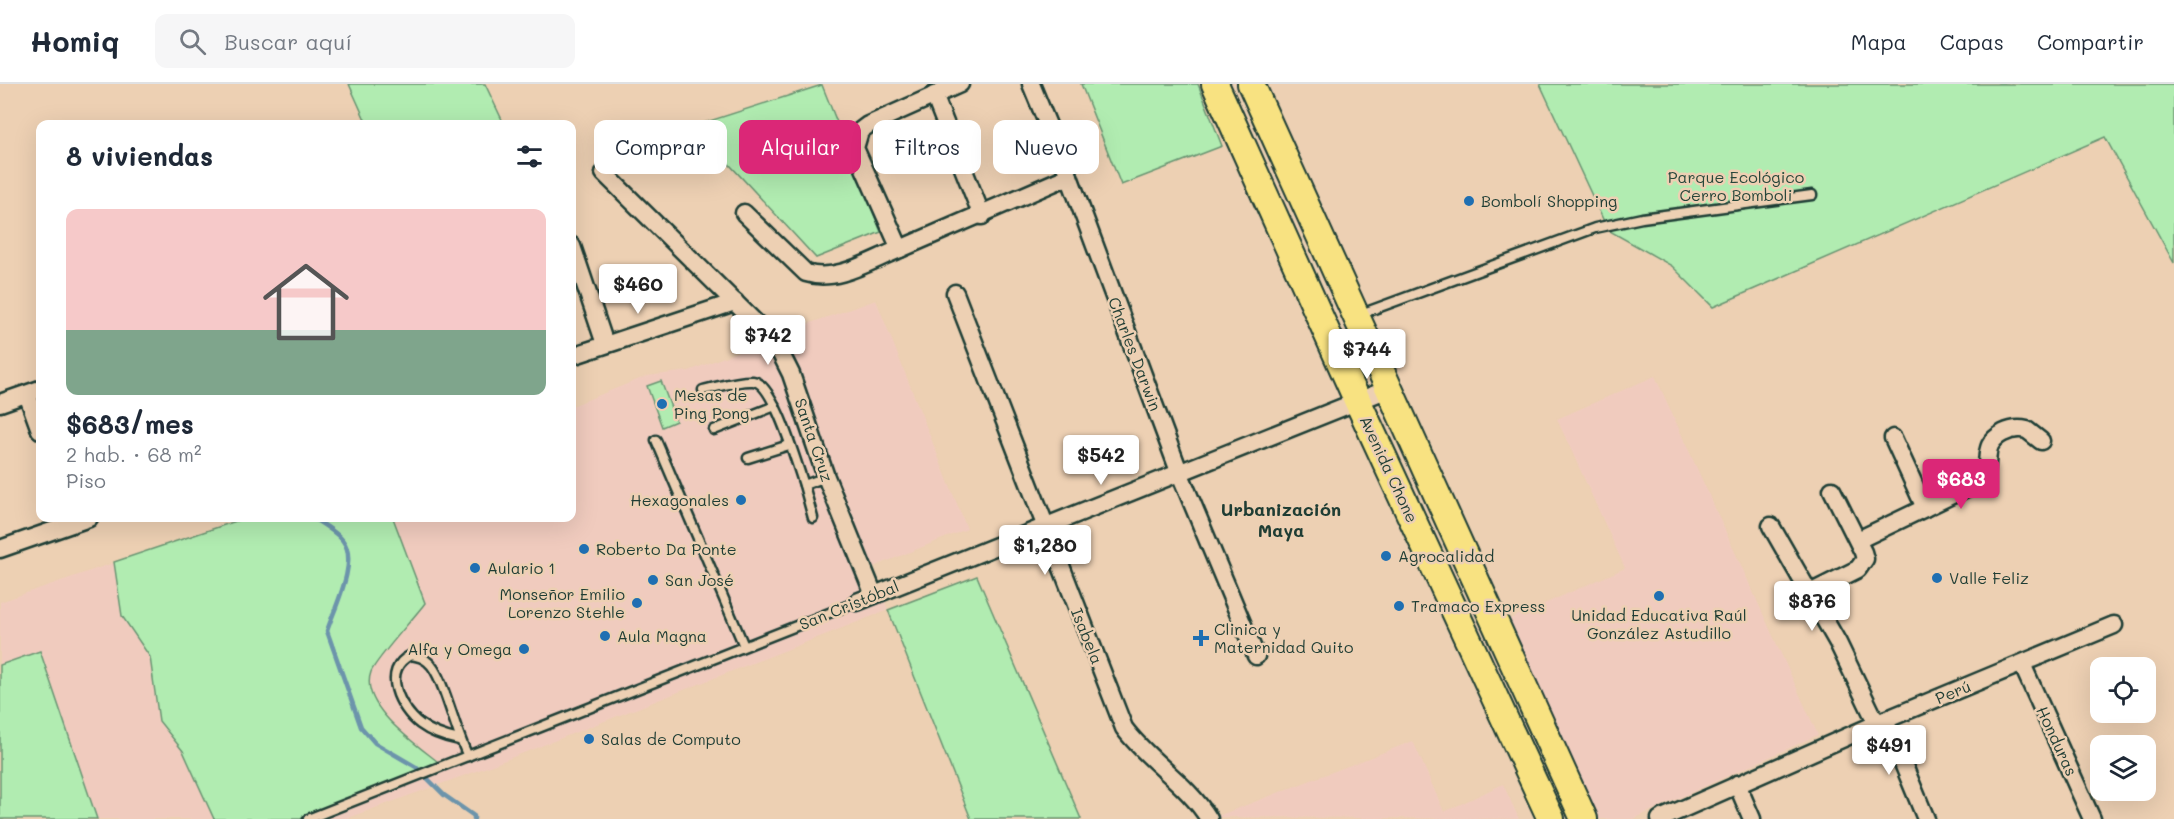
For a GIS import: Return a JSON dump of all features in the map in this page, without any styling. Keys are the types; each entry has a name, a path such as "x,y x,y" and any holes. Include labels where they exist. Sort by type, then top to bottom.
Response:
{"main road":[{"name":"Avenida Chone","path":"1215,84 1358,402 1551,819"},
{"name":"Avenida Chone","path":"1251,84 1584,819"}],"street":[{"path":"900,249 855,148 856,138 868,125 960,84"},
{"name":"Charles Darwin","path":"1031,84 1070,176 1180,474 1256,656"},
{"path":"934,95 982,216"},
{"name":"Santa Cruz","path":"605,174 775,342 791,374 826,477 874,595"},
{"path":"744,213 806,273 817,276 834,275 982,216 1070,176"},
{"path":"576,258 605,344"},
{"name":"Isabela","path":"954,293 1124,728 1139,749 1178,784 1209,819"},
{"path":"576,355 735,302"},
{"name":"San Cristóbal","path":"856,602 1388,389"},
{"path":"0,403 34,391"},
{"path":"1858,540 1979,482 1987,469 1988,449 1995,438 2007,430 2021,429 2032,433 2041,441"},
{"path":"1893,438 1925,508"},
{"path":"1810,593 1861,566 1864,555 1832,490"},
{"path":"0,549 70,522"},
{"path":"1771,526 1881,722 1926,819"},
{"name":"Perú","path":"1660,819 1881,722 2114,624"},
{"name":"Honduras","path":"2022,664 2092,819"},
{"path":"1737,784 1752,819"}],"lane":[{"path":"1355,316 1594,228 1642,218 1812,195"},
{"path":"703,390 754,380 768,391 804,485 813,518"},
{"path":"714,430 775,406"},
{"path":"656,440 744,646"},
{"path":"748,458 789,445"},
{"path":"804,485 826,477"},
{"name":"San Cristóbal","path":"308,819 856,602"},
{"path":"459,740 439,735 419,724 405,706 394,686 398,665 402,659 411,656 429,662 436,673 459,740 468,756"}],"shaded area":[{"path":"876,300 967,529 873,567 888,610 490,766 345,819 0,819 0,602 232,522 576,522 576,404 647,376 689,371 802,326"},
{"name":"Unidad Educativa Raúl González Astudillo","path":"1655,376 1818,735 1633,819 1590,819 1501,623 1625,568 1557,419"},
{"path":"1413,741 1444,812 1503,784 1519,819 1215,817"}],"green space":[{"path":"349,84 485,84 502,120 365,120"},
{"path":"1081,84 1198,84 1222,146 1121,185 1099,129 1099,120 1095,120"},
{"name":"Parque Ecológico Cerro Bomboli","path":"1540,84 2174,84 2174,263 2105,137 1713,307 1672,266 1608,230"},
{"path":"822,85 836,120 739,120 739,174 858,174 881,232 816,258 727,162 727,120 713,120"},
{"name":"Mesas de Ping Pong","path":"661,381 676,421 662,427 647,386"},
{"path":"233,522 395,522 425,603 374,666 369,685 382,712 407,737 443,766 307,819 214,819 183,751 159,721 150,657 122,616 114,562"},
{"path":"977,576 1081,819 971,819 888,610"},
{"path":"40,651 97,819 0,819 0,665"}],"waterway":[{"path":"319,522 337,534 347,550 347,572 344,585 327,631 361,727 375,743 416,767 444,795 474,816 474,819"}],"place":[{"name":"Bombolí Shopping","path":"1469,201"},
{"name":"Mesas de Ping Pong","path":"662,404"},
{"name":"Hexagonales","path":"741,500"},
{"name":"Roberto Da Ponte","path":"584,549"},
{"name":"Agrocalidad","path":"1386,556"},
{"name":"Aulario 1","path":"475,568"},
{"name":"Valle Feliz","path":"1937,578"},
{"name":"San José","path":"653,580"},
{"name":"Unidad Educativa Raúl González Astudillo","path":"1659,596"},
{"name":"Monseñor Emilio Lorenzo Stehle","path":"637,603"},
{"name":"Tramaco Express","path":"1399,606"},
{"name":"Aula Magna","path":"605,636"},
{"name":"Clinica y Maternidad Quito","path":"1201,638"},
{"name":"Alfa y Omega","path":"524,649"},
{"name":"Salas de Computo","path":"589,739"}],"district":[{"name":"Urbanización Maya","path":"1281,520"}]}
